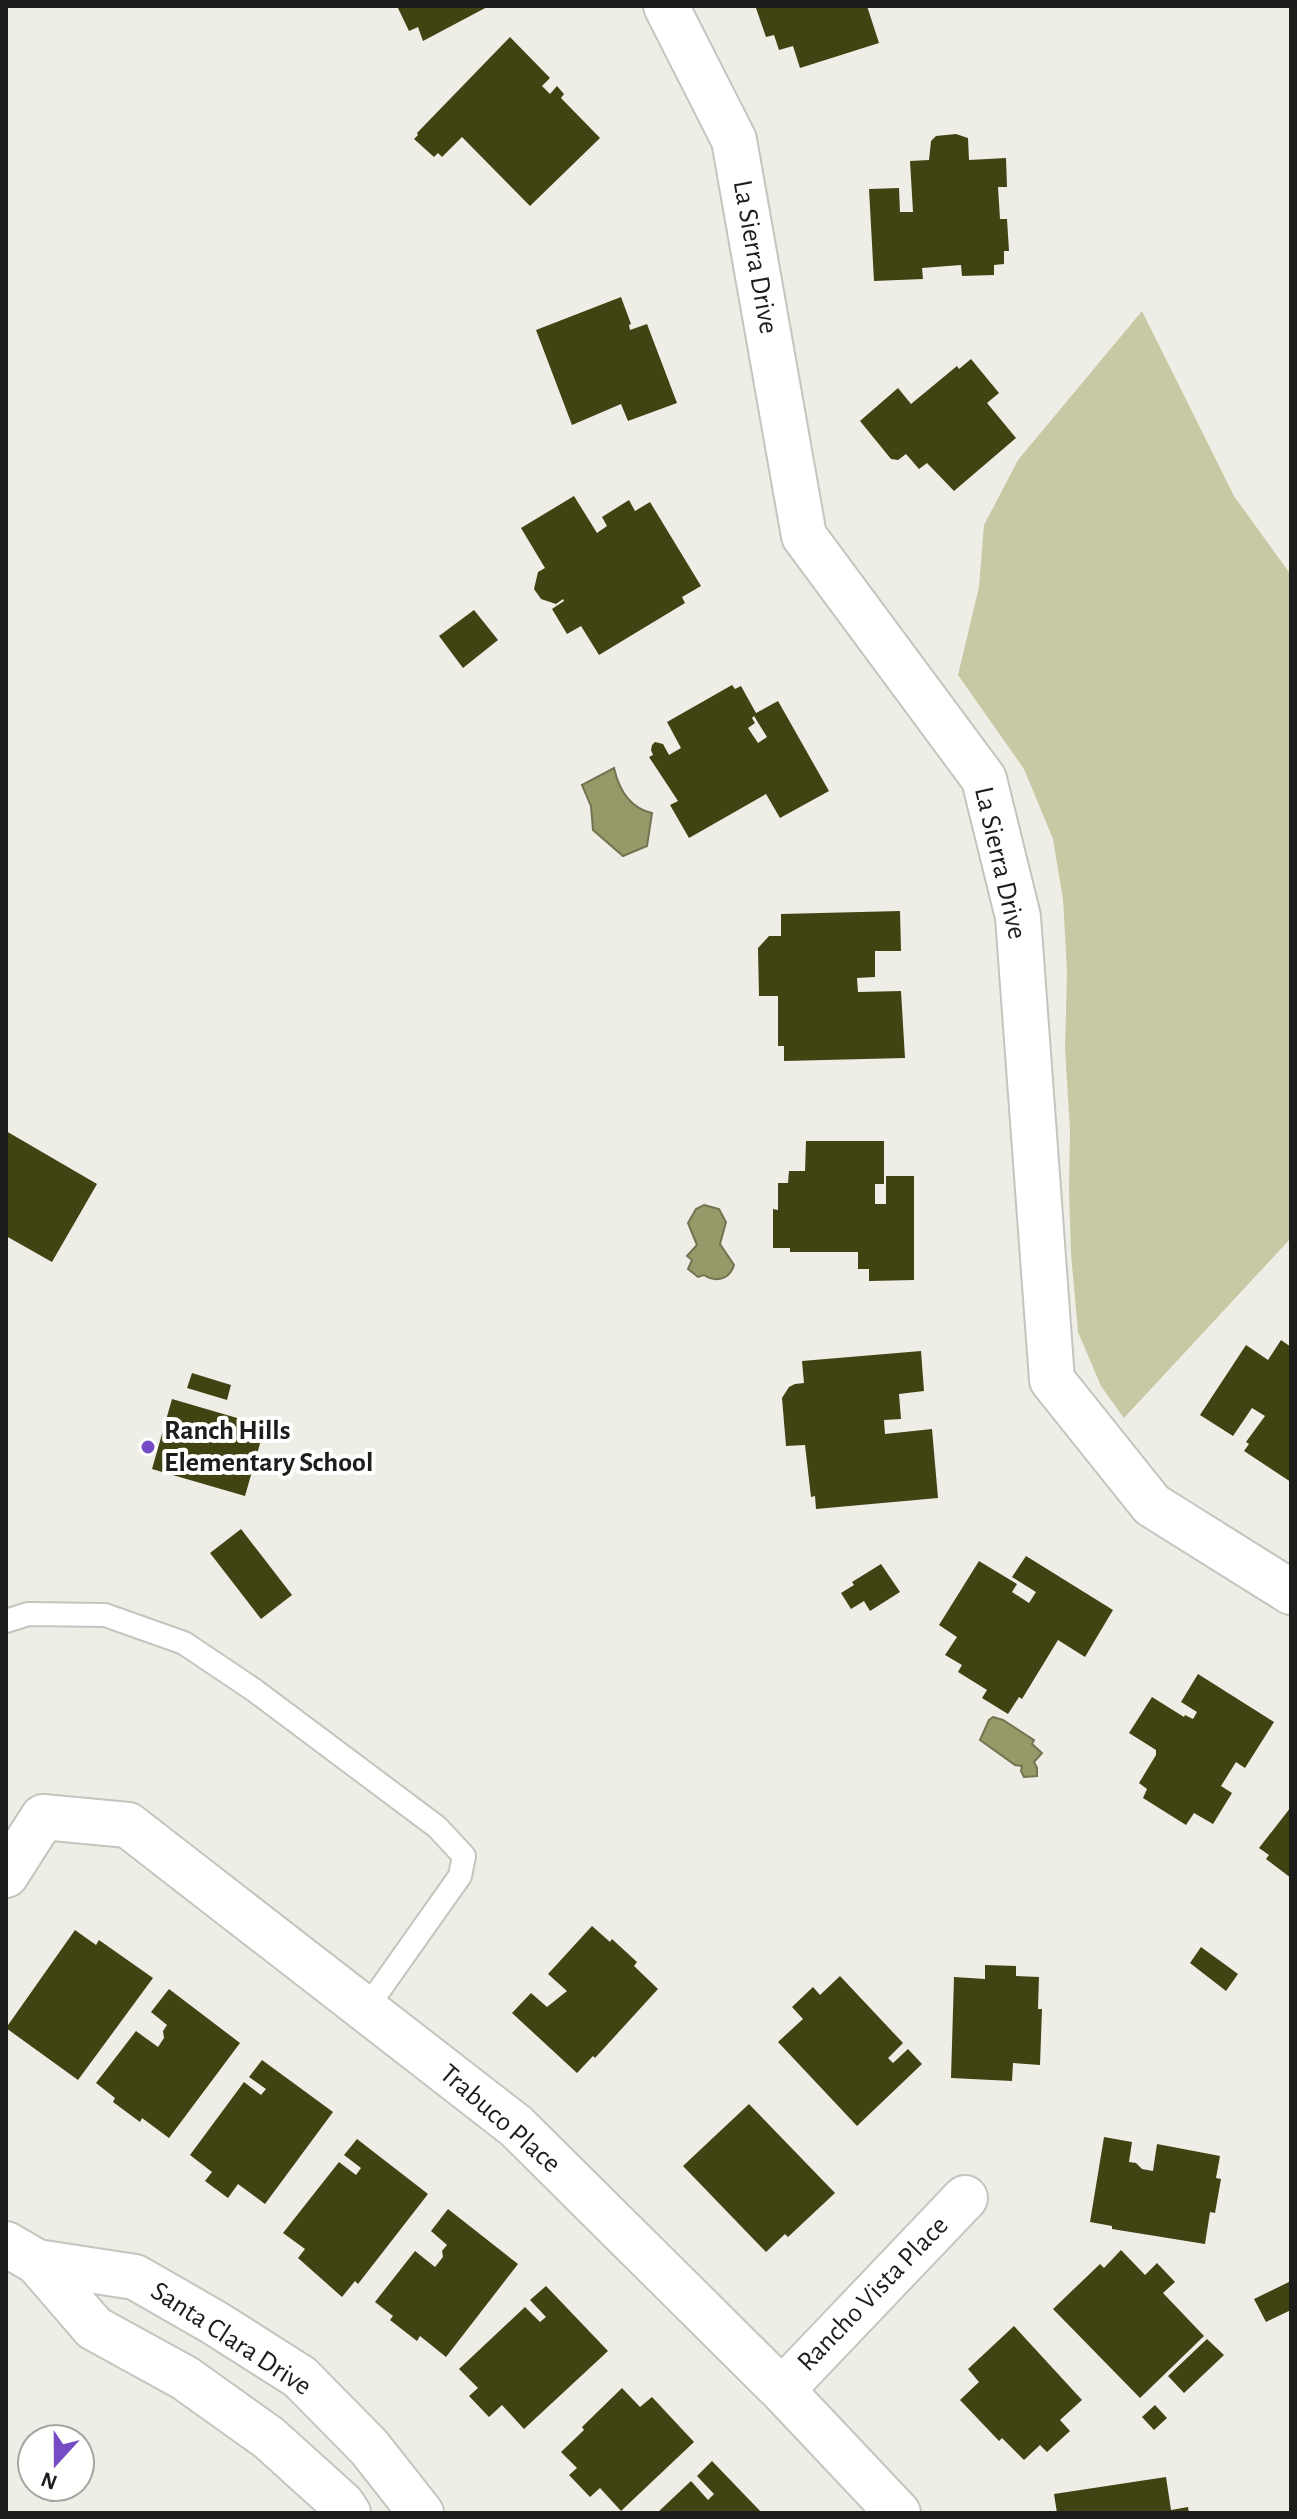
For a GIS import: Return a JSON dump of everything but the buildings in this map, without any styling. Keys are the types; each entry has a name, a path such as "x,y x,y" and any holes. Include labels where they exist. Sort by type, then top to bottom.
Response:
{"street":[{"name":"La Sierra Drive","path":"666,6 734,140 804,536 984,779 1018,917 1052,1380 1152,1505 1291,1592"},
{"name":"Trabuco Place","path":"6,1875 43,1817 128,1825 516,2126 782,2390 898,2513"},
{"name":"Rancho Vista Place","path":"782,2390 965,2198"},
{"name":"Santa Clara Drive","path":"22,2253 94,2328 185,2378 269,2438 348,2513"},
{"name":"Santa Clara Drive","path":"22,2253 135,2277 300,2377 369,2447 421,2513"}],"lane":[{"path":"6,1621 28,1614 105,1615 184,1643 254,1690 437,1827 464,1856 460,1876 366,2009"}],"shaded area":[{"path":"1142,311 1234,496 1291,575 1291,1238 1124,1418 1101,1386 1078,1332 1069,1190 1070,1129 1065,1049 1067,972 1063,899 1053,839 1024,769 958,675 979,587 984,525 1018,460"},
{"path":"614,768 627,797 637,807 652,813 647,846 623,856 593,830 591,806 582,785"},
{"path":"704,1205 719,1209 726,1222 720,1244 734,1265 729,1274 722,1278 698,1277 688,1269 692,1260 687,1256 697,1245 688,1223 696,1209"},
{"path":"993,1717 1034,1740 1032,1744 1042,1753 1034,1762 1037,1776 1024,1777 1022,1766 1015,1765 980,1740"}],"place":[{"name":"Ranch Hills Elementary School","path":"148,1447"}]}
